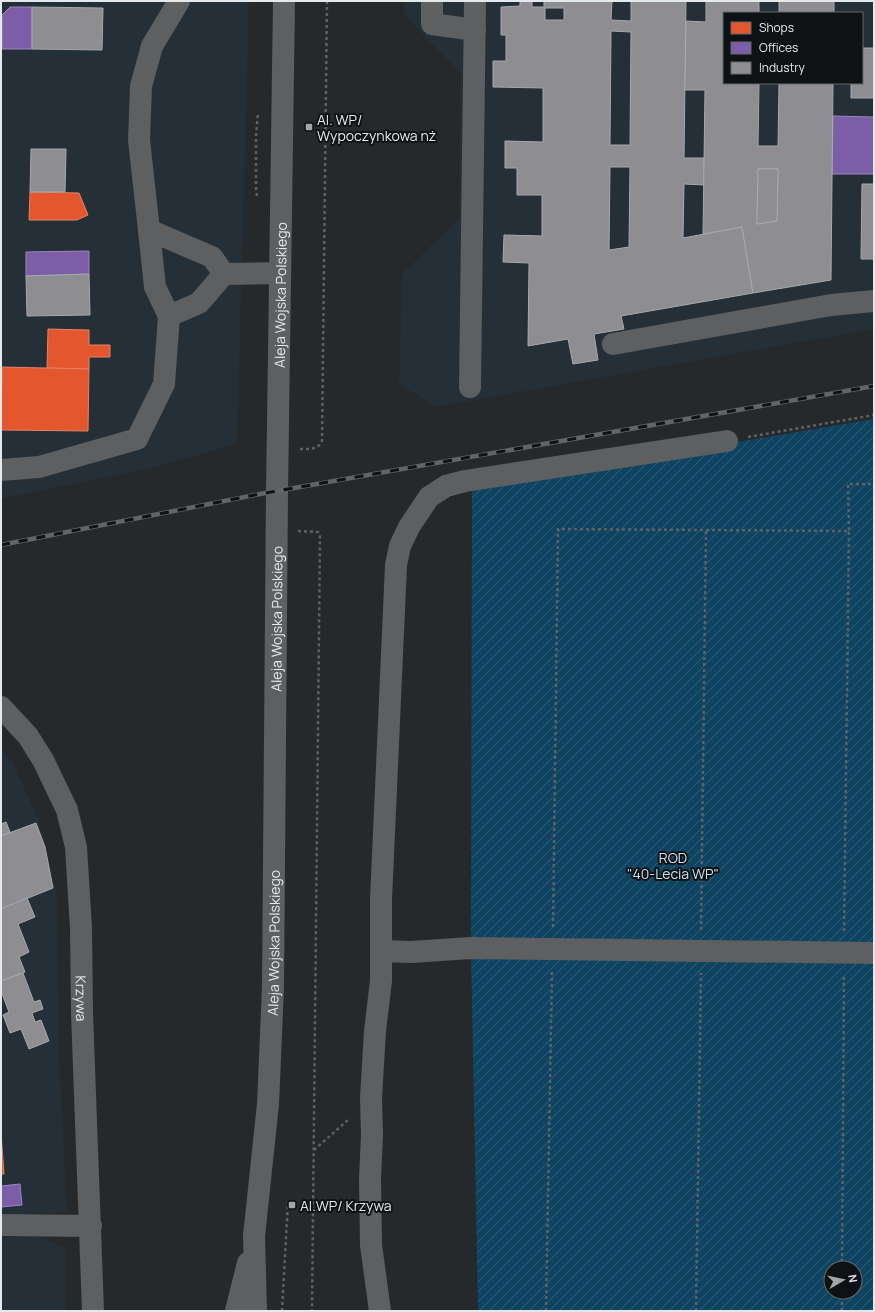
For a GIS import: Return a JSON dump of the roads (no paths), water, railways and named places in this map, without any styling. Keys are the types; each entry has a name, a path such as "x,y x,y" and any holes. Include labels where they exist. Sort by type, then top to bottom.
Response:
{"main road":[{"name":"Aleja Wojska Polskiego","path":"236,1311 254,1236 268,1104 273,987 284,1"},
{"name":"Aleja Wojska Polskiego","path":"254,1236 256,1311"}],"street":[{"path":"1,470 39,467 137,439 164,384 169,316 155,287 148,230 139,140 141,86 152,46 179,1"},
{"path":"432,1 432,24 475,30"},
{"path":"470,387 475,1"},
{"path":"148,230 212,257 224,274"},
{"path":"169,316 199,303 224,274 280,273"},
{"path":"613,344 830,305 874,301"},
{"path":"380,1311 371,1245 371,1098 375,1031 381,981 382,892 396,565 400,546 409,527 429,497 446,486 727,441"},
{"name":"Krzywa","path":"1,707 28,736 43,760 67,810 76,847 81,928 82,1013 93,1311"},
{"path":"381,951 411,952 471,948 874,953"},
{"path":"1,1225 91,1226"}],"railway":[{"path":"1,545 260,494 874,386"}],"place":[{"name":"Al. WP/ Wypoczynkowa nż","path":"309,127"},
{"name":"Al.WP/ Krzywa","path":"292,1205"}],"park label":[{"name":"ROD \"40-Lecia WP\"","path":"673,866"}]}
